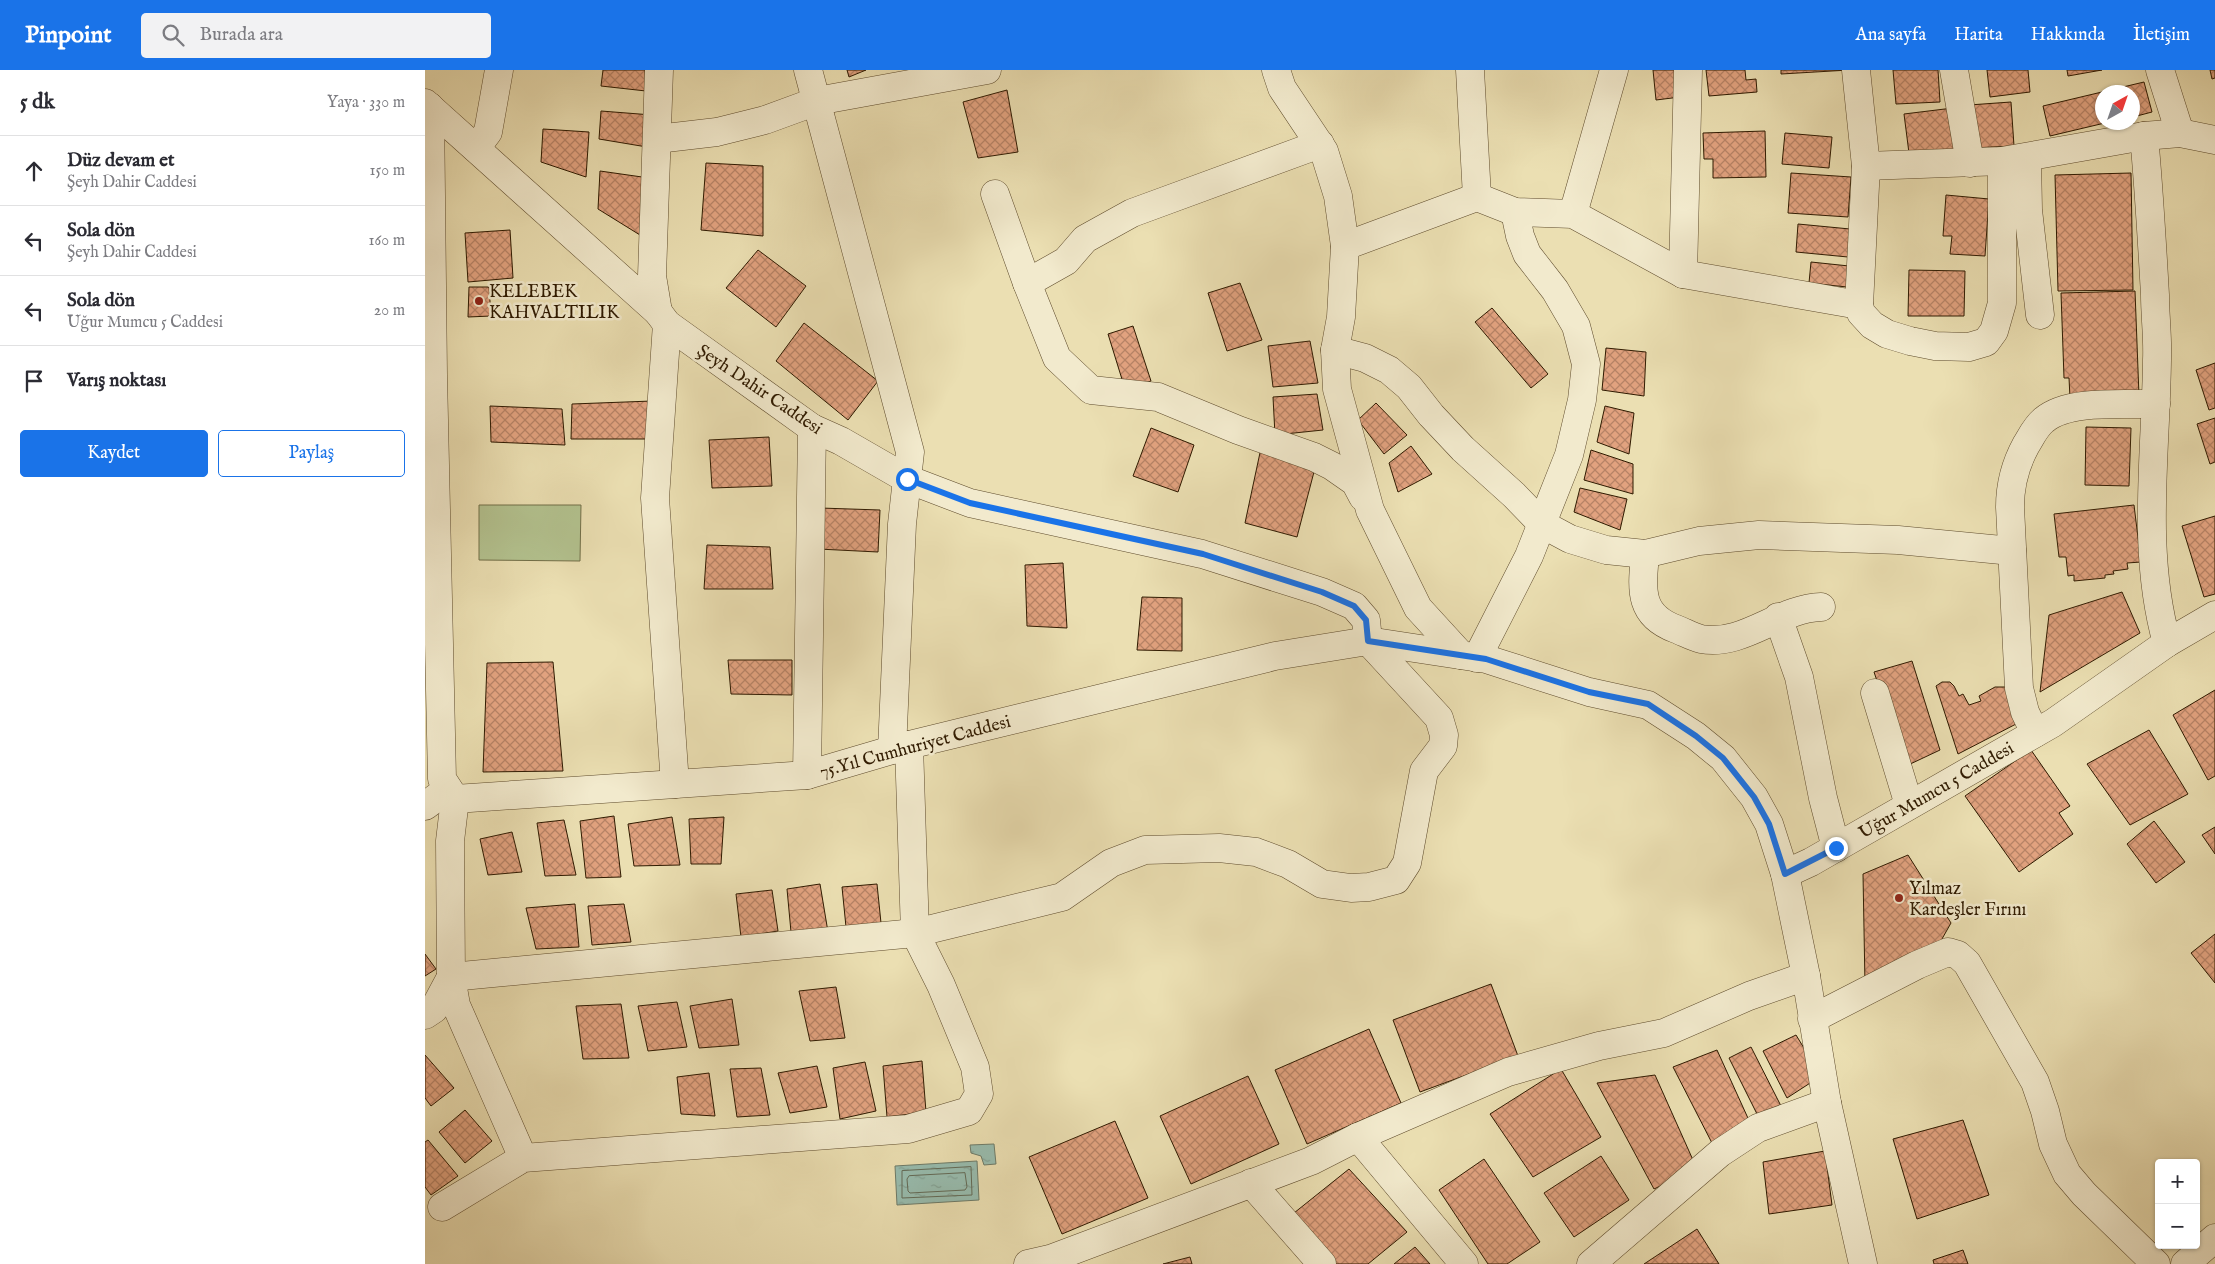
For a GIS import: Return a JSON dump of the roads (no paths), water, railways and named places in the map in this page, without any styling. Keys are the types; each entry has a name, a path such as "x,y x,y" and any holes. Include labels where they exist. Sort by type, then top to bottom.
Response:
{"street":[{"path":"477,148 487,132 499,70"},
{"path":"659,70 653,276 663,318 655,498 675,784"},
{"path":"442,1207 523,1158 908,1128 969,1111 979,1094 975,1067 941,985 915,933 901,748 902,524 910,452 808,70"},
{"path":"657,139 717,132 765,120 817,101 987,70"},
{"path":"1276,70 1282,88 1324,151 1338,196 1345,246 1341,317 1335,350 1337,389 1370,510"},
{"path":"1470,70 1477,197"},
{"path":"1573,214 1614,70"},
{"path":"1683,274 1689,70"},
{"path":"1856,70 1866,166 1859,305 1861,313 1872,325 1887,334 1935,346 1969,347 1986,342 1994,331 2001,303 2015,160"},
{"path":"1954,70 1970,163"},
{"path":"2160,70 2180,133"},
{"path":"427,105 443,787 450,841 451,977 456,1005 523,1158"},
{"name":"Şeyh Dahir Caddesi","path":"427,105 477,148 663,318 812,428 841,441 907,479 970,503 1203,554 1322,592 1354,606 1366,620 1368,641"},
{"path":"1866,166 2015,160 2144,136 2180,133 2215,140"},
{"path":"2144,136 2151,214 2156,329 2156,404 2152,527 2155,580 2160,618 2167,643"},
{"path":"1027,283 1066,261 1085,239 1132,213 1319,144"},
{"path":"2015,160 2028,210 2040,315"},
{"path":"995,194 1027,283 1057,358 1091,390 1159,398 1238,430 1315,457 1355,482 1418,608 1469,656"},
{"path":"1345,246 1477,197 1515,212 1573,214 1683,274 1859,305"},
{"path":"1469,656 1529,556 1542,524 1569,455 1582,400 1586,364 1576,326 1555,290 1527,254 1520,236 1515,212"},
{"path":"1335,350 1365,358 1389,370 1409,387 1431,415 1463,449 1514,495 1542,524 1570,539 1606,550 1645,554 1699,541 1759,535 1898,540 2011,551"},
{"path":"2035,733 2025,712 2019,688 2011,551 2010,494 2013,476 2022,453 2043,421 2050,415 2071,407 2156,404"},
{"path":"807,775 812,428"},
{"path":"1645,554 1642,581 1645,604 1663,625 1701,639 1724,640 1779,618 1811,608 1821,607"},
{"path":"1779,618 1799,677 1823,798 1836,848"},
{"name":"Uğur Mumcu 5 Caddesi","path":"1785,874 1836,848 2035,733 2167,643 2211,625"},
{"path":"451,977 915,933 1062,897 1111,863 1145,850 1219,848 1256,852 1288,864 1322,884 1341,887 1369,887 1396,880 1407,864 1424,771 1443,746 1444,735 1439,718 1368,641"},
{"path":"1368,641 1469,656 1589,692 1648,704 1696,736 1723,758 1754,797 1769,824 1785,874 1806,976 1827,1103 1863,1264"},
{"name":"75.Yıl Cumhuriyet Caddesi","path":"443,787 675,784 807,775 901,748 1275,656 1368,641"},
{"path":"1875,693 1909,805"},
{"path":"425,806 443,787"},
{"path":"1812,1019 1917,965 1947,952 1958,955 1967,963 2035,1082 2045,1111 2053,1144 2067,1174 2084,1194 2156,1264"},
{"path":"1028,1264 1050,1259 1311,1161 1358,1138 1508,1072 1599,1046 1664,1033 1749,996 1806,976"},
{"path":"425,1015 434,1008 451,977"},
{"path":"1591,1264 1720,1153 1758,1128 1827,1103"},
{"path":"1358,1138 1464,1264"},
{"path":"1251,1183 1322,1264"},
{"path":"2185,1264 2215,1238"}],"water":[{"path":"994,1144 996,1164 984,1165 981,1156 971,1153 970,1145"},
{"path":"977,1161 979,1200 897,1205 895,1166"}],"place":[{"name":"KELEBEK KAHVALTILIK","path":"479,301"},
{"name":"Yılmaz Kardeşler Fırını","path":"1899,898"}]}
